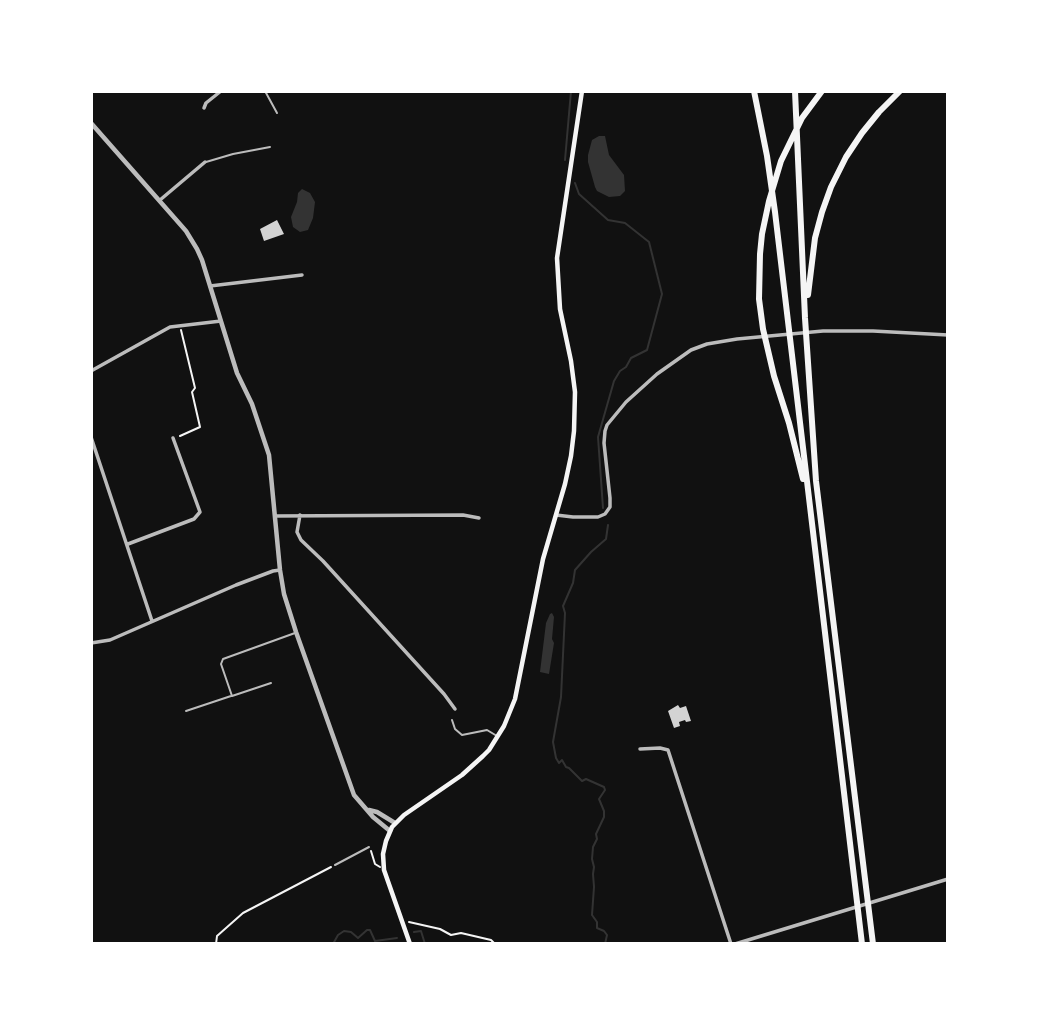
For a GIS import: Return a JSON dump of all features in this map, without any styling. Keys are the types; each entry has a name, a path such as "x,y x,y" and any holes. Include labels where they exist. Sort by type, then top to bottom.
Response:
{"highway":[{"path":"754,91 775,212 862,944"},
{"path":"795,91 805,318 816,481 873,944"},
{"path":"811,516 799,461 774,376 759,299 762,234 781,161 802,118 822,91"},
{"path":"805,318 817,226 831,187 862,133 900,91"}],"main road":[{"path":"410,944 384,870 383,854 390,831 395,823 421,802 462,775 489,750 504,726 515,699 543,559 570,456 575,406 571,361 560,309 557,258 582,91"}],"street":[{"path":"204,108 206,103 221,91"},
{"path":"91,123 160,200 197,249 237,373 252,404 270,455 280,570 284,594 296,632 354,795 361,805 390,831"},
{"path":"160,200 205,162"},
{"path":"210,286 302,275"},
{"path":"91,371 170,327 221,321"},
{"path":"556,515 598,517 606,514 610,508 604,443 607,425 657,374 691,350 707,344 823,331 948,335"},
{"path":"91,437 152,621"},
{"path":"128,544 194,519 200,512 173,438"},
{"path":"300,515 298,532 301,540 323,561 455,709"},
{"path":"275,516 463,515 479,518"},
{"path":"91,643 110,640 236,584 280,570"},
{"path":"640,749 668,750 733,944 948,879"},
{"path":"368,810 377,812 395,823"}],"lane":[{"path":"265,91 277,113"},
{"path":"205,162 270,147"},
{"path":"232,695 222,664 223,659 296,632"},
{"path":"186,711 271,683"},
{"path":"452,720 455,729 461,734 487,730 498,737"},
{"path":"335,865 369,847"}],"path":[{"path":"180,325 195,388 192,393 200,427 180,436"},
{"path":"369,847 375,864 384,870"},
{"path":"215,944 217,936 243,913 335,865"},
{"path":"401,920 440,929 451,935 461,933 491,940 495,944"}],"shaded area":[{"path":"605,136 609,155 624,175 625,191 620,196 609,197 595,187 588,155 592,140"},
{"path":"302,189 310,193 315,202 308,230 300,232 293,227 291,217 298,193"},
{"path":"552,613 554,643 549,674 540,672 546,623"}],"building":[{"path":"277,220 284,234 264,241 260,229"},
{"path":"678,705 680,708 686,706 691,721 679,722 680,726 674,728 668,711"}],"waterway":[{"path":"565,160 571,91"},
{"path":"575,183 579,194 608,220 625,223 649,242 662,294 647,350 631,358 614,381 598,437 603,508"},
{"path":"605,944 607,935 597,928 597,922 592,915 593,847 604,817 599,799 605,790 586,779 582,781 562,760 559,763 553,742 561,697 565,613 563,606 573,583 575,570 606,539 608,525"},
{"path":"333,944 344,931 351,932 358,938 370,930 375,941 397,938"},
{"path":"414,932 421,931 425,944"}]}
